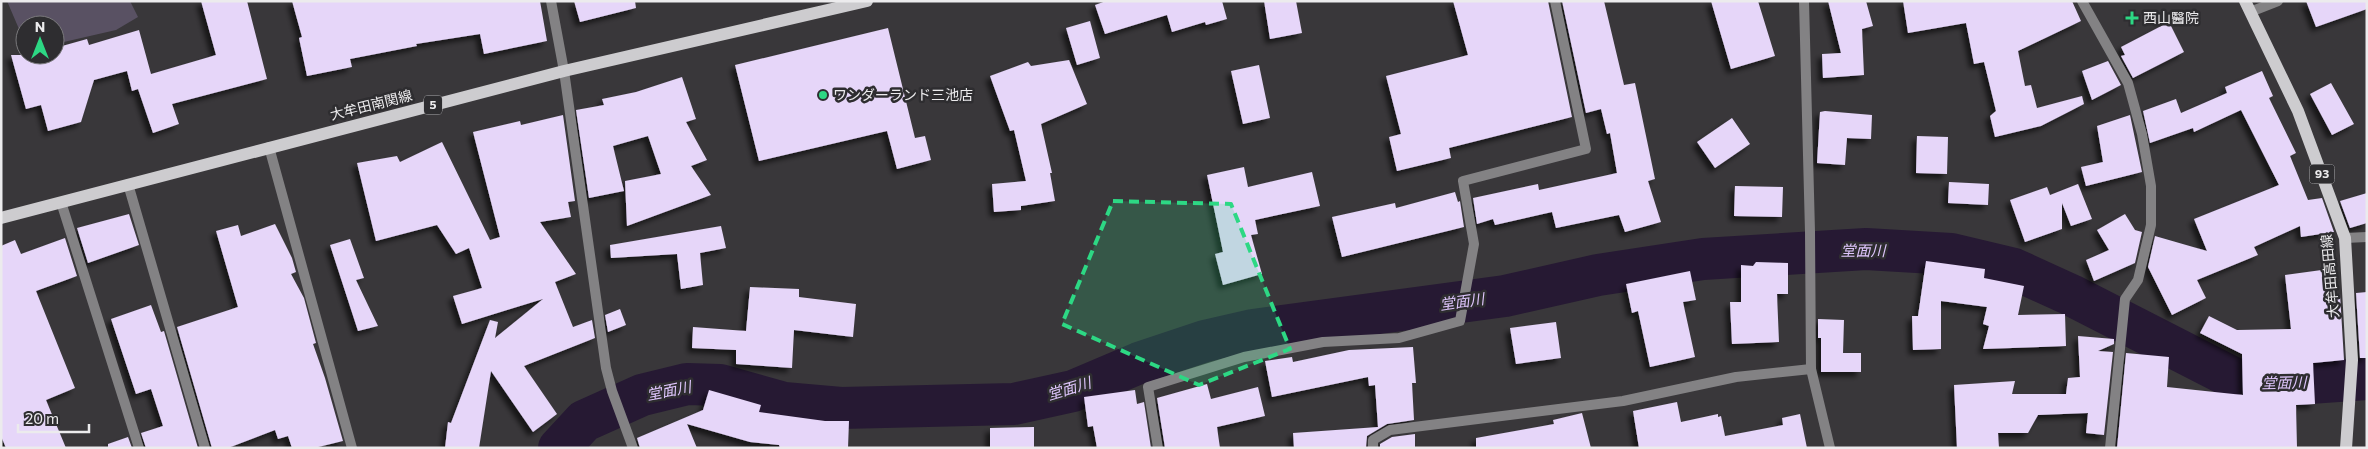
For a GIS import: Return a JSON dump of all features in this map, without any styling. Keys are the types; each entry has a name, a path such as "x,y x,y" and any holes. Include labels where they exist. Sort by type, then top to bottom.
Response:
{"main road":[{"name":"大牟田南関線","path":"1,218 564,71 867,1"},
{"name":"大牟田高田線","path":"2248,7 2298,111 2345,238 2352,360 2346,448"}],"street":[{"path":"550,1 564,71 606,368 612,391 633,448"},
{"path":"1158,448 1148,387 1244,357 1323,342 1400,338 1460,321 1474,244 1463,181 1586,149 1555,1"},
{"path":"1804,1 1810,232 1811,369 1830,448"},
{"path":"2082,1 2128,84 2142,134 2151,186 2151,224 2149,234 2138,280 2125,299 2110,448"},
{"path":"2248,7 2278,1"},
{"path":"269,147 352,448"},
{"path":"128,184 205,448"},
{"path":"62,202 139,448"},
{"path":"2345,238 2367,237"},
{"path":"1373,448 1373,440 1390,430 1623,401 1736,376 1811,369"}],"highlighted area":[{"path":"1113,201 1231,204 1290,349 1199,385 1062,324"}],"shaded area":[{"path":"7,1 130,1 138,17 116,30 65,42 65,15 15,15 15,20"}],"building":[{"path":"201,1 247,1 267,79 172,104 179,124 153,133 138,89 132,91 127,71 94,80 81,122 48,131 41,105 26,109 11,55 15,55 15,65 65,65 65,45 87,39 89,45 139,30 151,74 216,55"},
{"path":"292,1 540,1 547,41 484,54 480,34 416,44 417,46 350,59 352,67 307,76 299,38 302,37"},
{"path":"574,1 635,1 636,8 580,22"},
{"path":"1106,1 1222,1 1227,19 1206,25 1205,22 1172,32 1167,15 1105,34 1095,5"},
{"path":"1264,1 1296,1 1302,33 1270,39"},
{"path":"1453,1 1548,1 1572,117 1449,148 1451,158 1397,171 1389,137 1401,134 1386,76 1468,55"},
{"path":"1562,1 1604,1 1624,85 1635,83 1655,179 1648,181 1661,222 1625,232 1619,215 1556,228 1552,212 1495,225 1493,219 1477,224 1473,198 1538,184 1539,190 1617,173 1610,133 1607,134 1601,109 1586,113"},
{"path":"1711,1 1758,1 1775,56 1731,69"},
{"path":"1828,1 1866,1 1873,26 1862,29 1864,75 1823,78 1822,54 1841,53"},
{"path":"1903,1 2072,1 2081,21 2018,51 2025,86 2031,85 2037,108 2082,96 2084,104 2041,126 1995,137 1990,116 1996,111 1984,62 1974,64 1966,23 1908,33"},
{"path":"2306,1 2367,1 2367,9 2316,27"},
{"path":"1090,21 1100,58 1077,65 1066,28"},
{"path":"2169,22 2184,52 2133,78 2121,56 2125,55 2121,47"},
{"name":"ワンダーランド三池店","path":"888,28 915,138 925,136 931,160 897,169 887,131 759,161 735,65"},
{"path":"1069,60 1087,104 1041,124 1052,173 1050,173 1055,201 1021,206 1021,210 994,212 992,184 1026,181 1014,130 1010,131 990,76 1028,62 1031,66"},
{"path":"2108,61 2121,85 2092,100 2082,71"},
{"path":"1259,65 1270,118 1243,124 1231,71"},
{"path":"2262,71 2273,96 2269,98 2296,153 2290,156 2308,200 2322,198 2334,232 2301,237 2300,226 2254,247 2258,255 2197,280 2206,298 2172,315 2148,267 2155,236 2207,251 2194,219 2279,185 2241,110 2194,132 2193,128 2150,143 2143,111 2176,99 2181,113 2227,93 2225,87"},
{"path":"682,77 696,119 686,122 707,160 691,166 711,195 627,226 625,181 661,174 648,136 613,146 624,191 589,198 576,110 604,105 602,99 636,92"},
{"path":"2331,83 2354,124 2332,135 2310,94"},
{"path":"1820,112 1872,115 1871,139 1847,138 1845,165 1817,163"},
{"path":"563,115 575,201 568,202 571,217 540,222 576,274 555,282 573,327 592,320 595,338 524,366 557,414 533,432 491,371 479,448 445,448 448,422 451,423 490,320 498,322 495,338 543,299 462,324 453,296 482,288 469,248 456,254 437,225 376,241 357,163 397,156 400,162 442,142 490,240 500,237 473,132 520,121 521,125"},
{"path":"2130,115 2142,172 2086,186 2081,167 2103,162 2097,126"},
{"path":"1732,118 1750,144 1715,168 1697,142"},
{"path":"1917,136 1948,137 1947,174 1916,173"},
{"path":"1244,167 1248,187 1312,172 1320,206 1255,220 1258,234 1251,235 1262,274 1223,285 1215,254 1223,252 1207,175"},
{"path":"1949,182 1989,184 1988,205 1948,203"},
{"path":"2078,184 2092,219 2071,226 2062,203 2062,229 2025,242 2010,200 2047,187 2050,195"},
{"path":"1735,186 1783,187 1782,217 1734,216"},
{"path":"1455,192 1458,202 1460,201 1464,227 1342,257 1332,217 1395,203 1396,208"},
{"path":"2367,193 2367,223 2350,228 2340,201"},
{"path":"129,214 139,245 88,263 77,228"},
{"path":"2125,214 2135,230 2142,232 2135,263 2094,281 2086,260 2109,250 2097,230"},
{"path":"275,224 292,258 296,272 291,274 304,298 316,343 313,344 343,441 314,448 292,448 288,436 278,439 275,430 228,448 212,448 177,327 238,307 216,231 238,225 241,236"},
{"path":"721,226 726,248 700,253 703,285 681,289 677,254 611,258 610,245"},
{"path":"65,238 77,276 36,291 75,388 46,400 66,448 6,448 1,436 1,246 15,240 21,254"},
{"path":"350,239 364,278 356,280 378,326 358,331 330,245"},
{"path":"1926,261 1985,269 1984,278 2024,286 2018,315 2065,314 2066,346 1983,349 1989,326 1983,324 1987,307 1941,301 1941,349 1913,350 1912,316 1918,316"},
{"path":"1756,262 1788,263 1788,294 1777,294 1779,342 1732,344 1730,302 1741,302 1741,265 1753,266"},
{"path":"2329,269 2332,295 2340,294 2344,360 2313,363 2315,404 2296,405 2297,448 2117,448 2126,353 2169,357 2167,387 2243,395 2242,354 2200,333 2209,316 2237,330 2291,329 2285,275"},
{"path":"1690,271 1696,300 1683,302 1695,357 1650,367 1638,311 1632,313 1626,284"},
{"path":"750,287 799,289 799,297 856,304 853,337 794,330 792,368 736,364 736,350 692,348 693,327 746,331"},
{"path":"2367,292 2367,358 2360,358 2356,293"},
{"path":"151,305 161,332 164,331 198,448 146,448 141,433 163,426 151,389 136,394 111,319"},
{"path":"620,309 626,325 608,332 605,315"},
{"path":"1818,319 1844,320 1843,353 1861,353 1861,372 1821,372 1821,338 1818,338"},
{"path":"1556,322 1561,358 1516,364 1510,328"},
{"path":"2078,336 2114,339 2114,344 2098,351 2113,352 2104,435 2086,433 2088,413 2038,415 2028,433 1998,433 1999,448 1957,448 1954,385 2015,381 2012,394 2066,394 2068,378 2080,377"},
{"path":"1413,347 1416,383 1412,383 1414,420 1387,424 1367,436 1366,448 1294,448 1293,433 1378,427 1375,385 1369,386 1368,377 1272,397 1265,361 1292,357 1293,362 1349,350"},
{"path":"1207,384 1211,399 1258,387 1265,416 1217,427 1220,448 1165,448 1157,398"},
{"path":"709,390 761,405 759,412 825,421 849,421 848,448 780,448 779,445 750,442 687,424 697,448 640,448 637,438 703,410"},
{"path":"1135,390 1137,404 1144,402 1151,448 1097,448 1093,426 1088,427 1084,397"},
{"path":"1677,402 1681,422 1718,414 1718,417 1721,416 1725,436 1783,425 1782,418 1800,414 1807,448 1639,448 1633,411"},
{"path":"1582,413 1591,448 1476,448 1476,438 1554,424 1553,420"},
{"path":"1034,427 1034,448 990,448 990,428"},
{"path":"1415,434 1415,448 1380,448 1380,444 1392,437"},
{"path":"128,437 132,448 108,448 108,444"}],"waterway":[{"name":"堂面川","path":"559,448 584,421 642,395 687,384 720,385 784,403 841,408 1014,404 1073,391 1139,363 1205,341 1253,330 1505,296 1598,275 1703,259 1866,249 1951,254 2014,269 2071,295 2241,382 2269,386 2367,379"}],"place":[{"name":"西山醫院","path":"2132,18"},
{"name":"ワンダーランド三池店","path":"823,95"}]}
